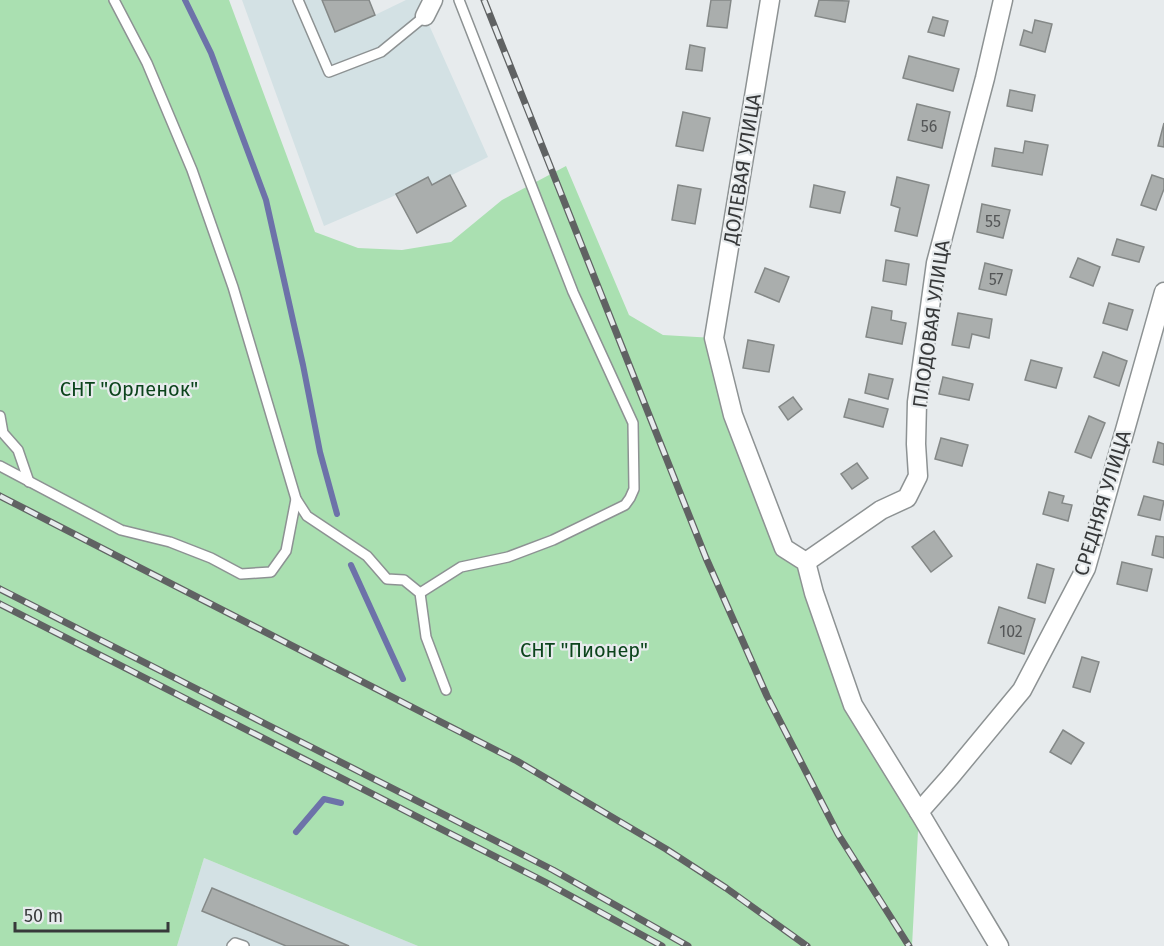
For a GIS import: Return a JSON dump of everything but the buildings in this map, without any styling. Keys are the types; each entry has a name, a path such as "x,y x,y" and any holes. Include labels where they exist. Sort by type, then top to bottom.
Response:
{"street":[{"name":"ДОЛЕВАЯ УЛИЦА","path":"770,0 714,338 734,415 784,548 806,562"},
{"name":"ПЛОДОВАЯ УЛИЦА","path":"806,562 881,510 907,498 918,476 917,402 936,263 986,78 1003,0"},
{"name":"СРЕДНЯЯ УЛИЦА","path":"919,812 1022,690 1086,568 1164,292"},
{"path":"806,562 814,593 853,705 999,946"}],"lane":[{"path":"114,0 147,63 192,170 233,287 296,499 307,516 367,556 387,579 404,580 420,593 426,637 446,690"},
{"path":"298,0 329,72 381,52 429,8"},
{"path":"420,593 461,567 507,557 553,540 625,505 634,489 633,423 573,292 459,0"},
{"path":"0,416 3,433 18,450 29,482"},
{"path":"0,466 121,530 170,542 211,558 241,574 271,572 286,551 296,499"},
{"path":"232,946 236,943 244,946"}],"shaded area":[{"path":"242,0 369,0 375,15 406,0 420,0 488,157 450,176 466,206 417,233 396,195 324,226"},
{"path":"204,858 418,946 177,946"}],"green space":[{"path":"0,0 229,0 315,232 358,248 402,250 451,242 502,200 566,166 629,315 663,335 714,338 784,548 806,562 853,705 919,812 912,946 418,946 204,858 177,946 0,946"}],"waterway":[{"path":"185,0 211,53 266,200 320,452 337,514"},
{"path":"351,565 403,679"},
{"path":"296,832 324,799 341,803"}],"railway":[{"path":"484,0 706,558 767,696 838,834 909,946"},
{"path":"0,496 517,761 666,849 726,888 807,946"},
{"path":"0,589 553,870 688,946"},
{"path":"0,604 547,883 662,946"}],"park label":[{"name":"СНТ \"Орленок\"","path":"129,389"},
{"name":"СНТ \"Пионер\"","path":"584,650"}]}
